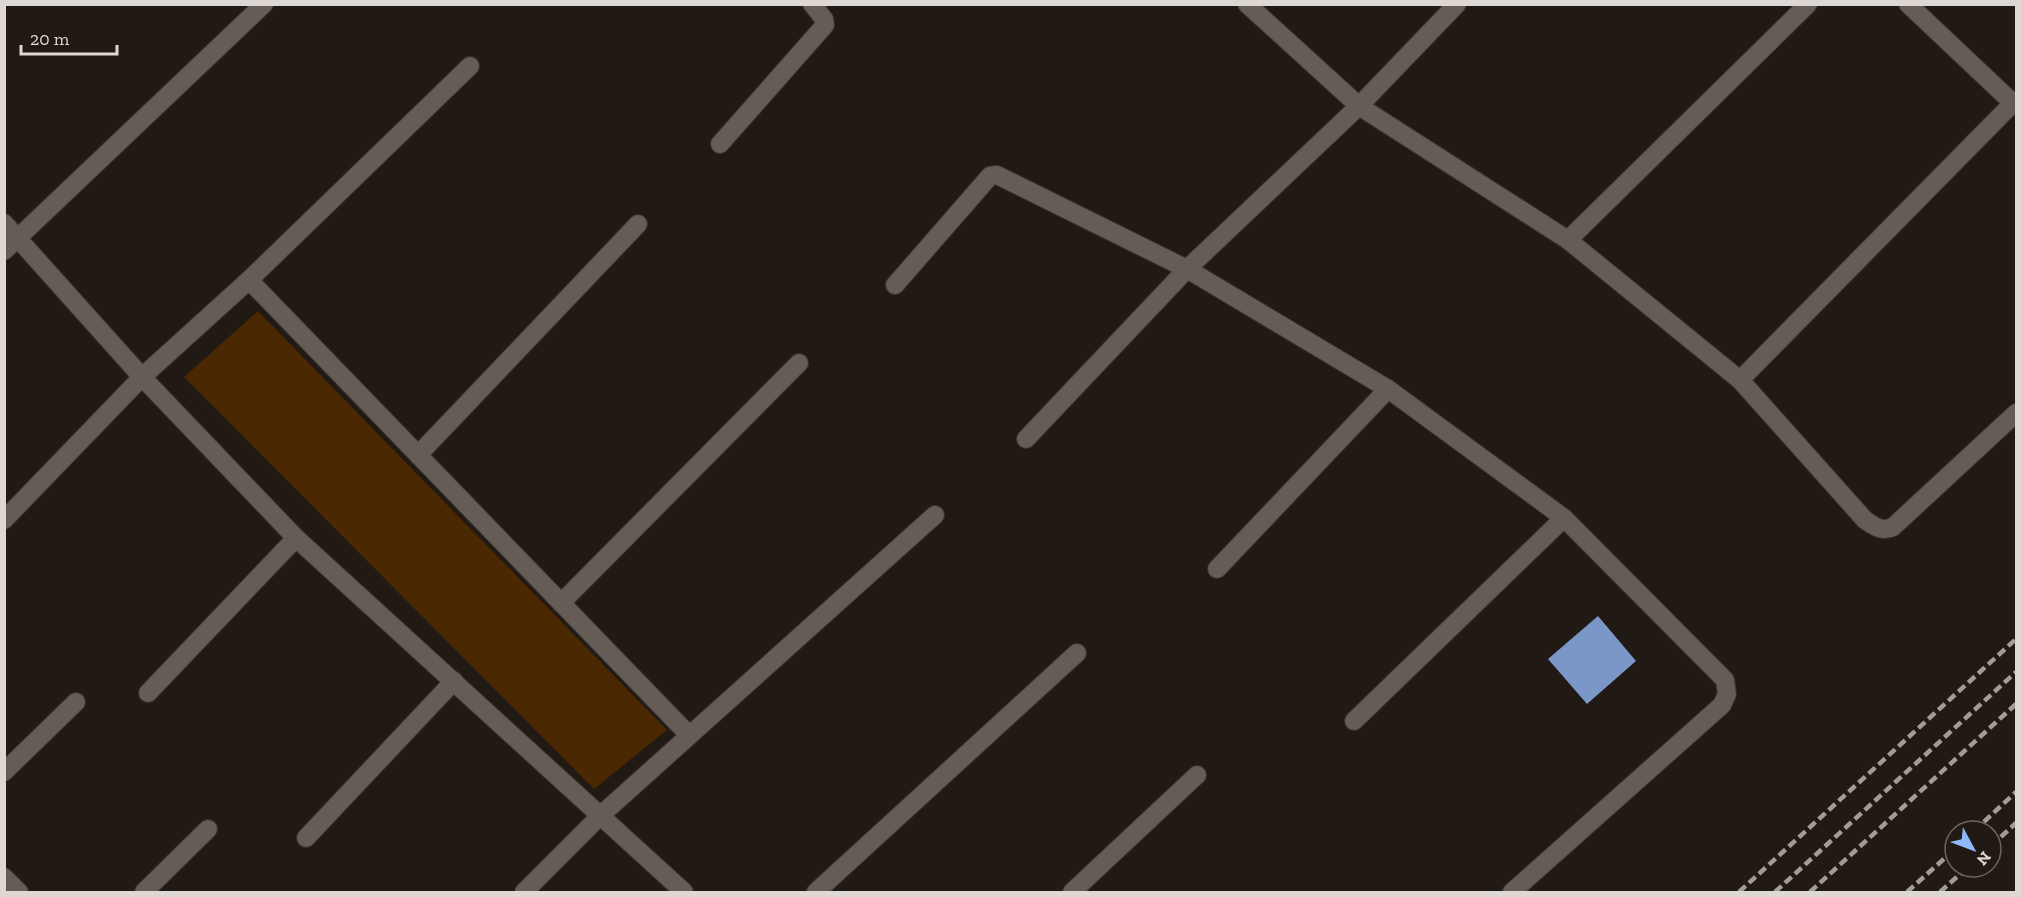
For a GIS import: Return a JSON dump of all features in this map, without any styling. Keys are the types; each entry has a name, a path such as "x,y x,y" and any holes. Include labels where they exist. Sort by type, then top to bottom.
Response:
{"street":[{"path":"11,245 264,4"},
{"path":"720,144 825,25 824,19 812,4"},
{"path":"1248,4 1359,106 1568,240 1740,380 1865,520 1878,529 1893,527 2016,413"},
{"path":"1026,439 1187,269 1359,106 1457,4"},
{"path":"1568,240 1808,4"},
{"path":"1740,380 2015,105 1908,4"},
{"path":"4,520 142,376 249,280 470,66"},
{"path":"895,285 990,176 997,175 1187,269 1388,388 1564,518 1725,680 1727,694 1722,705 1512,892"},
{"path":"4,224 11,245 142,376 296,538 684,892"},
{"path":"418,455 638,224"},
{"path":"249,280 689,735"},
{"path":"561,603 799,363"},
{"path":"1217,569 1388,388"},
{"path":"524,892 601,815 935,515"},
{"path":"1354,722 1564,518"},
{"path":"148,693 296,538"},
{"path":"816,892 1077,653"},
{"path":"306,838 454,681"},
{"path":"4,772 76,702"},
{"path":"1072,892 1197,775"},
{"path":"144,892 208,829"},
{"path":"4,877 19,892"}],"shaded area":[{"path":"258,311 667,730 594,789 184,377"}],"building":[{"path":"1598,616 1636,661 1587,704 1548,659"}],"railway":[{"path":"1739,892 2016,639"},
{"path":"1775,892 2016,672"},
{"path":"1810,892 2016,704"},
{"path":"1987,819 2016,792"},
{"path":"2003,835 2016,823"},
{"path":"1907,892 1943,860"},
{"path":"1940,892 1955,879"}]}
